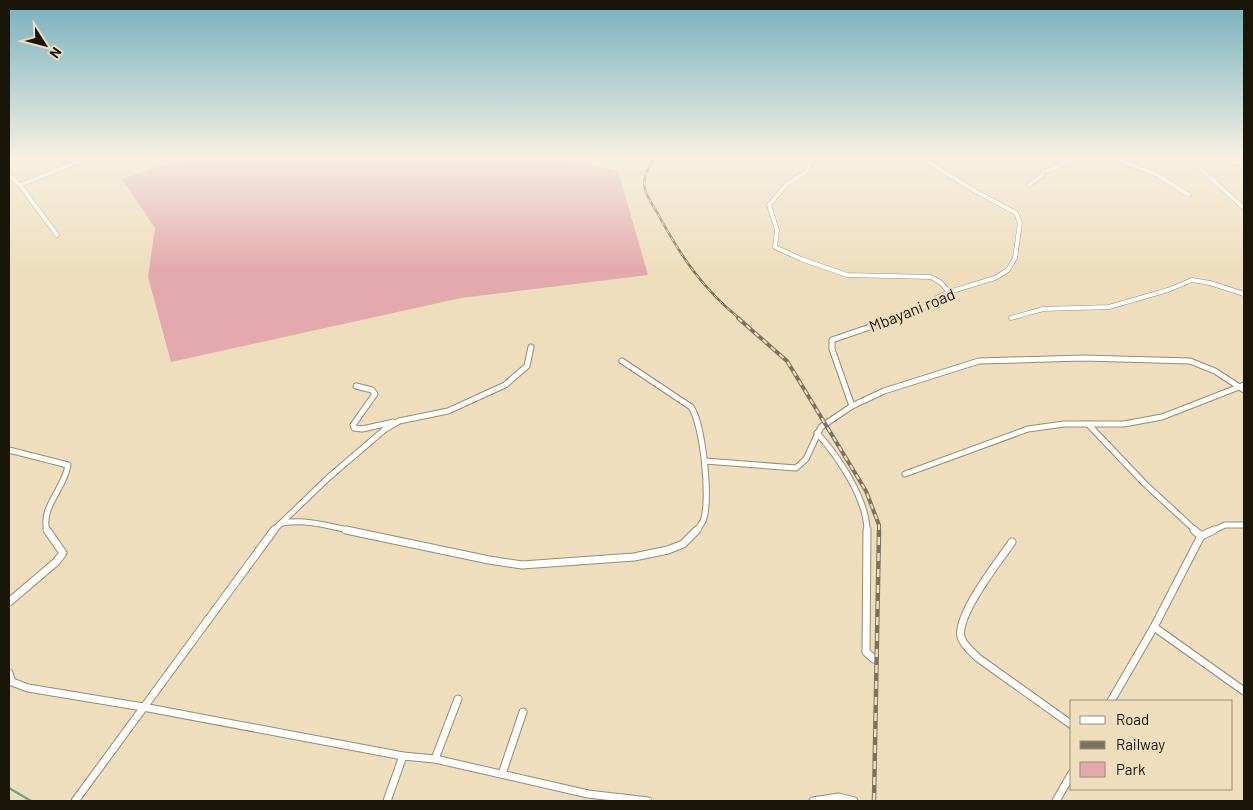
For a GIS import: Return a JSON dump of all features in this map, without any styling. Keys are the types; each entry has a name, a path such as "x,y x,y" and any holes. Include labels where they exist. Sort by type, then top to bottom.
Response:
{"street":[{"path":"27,195 57,235"},
{"path":"780,195 769,205 770,214 777,229 775,247 801,259 847,275 931,276 949,292"},
{"name":"Mbayani road","path":"852,406 832,349 832,340 923,308 938,297 949,292 990,280 1008,270 1017,254 1020,220 1016,213 983,195"},
{"path":"1229,195 1244,208"},
{"path":"1011,318 1049,309 1109,307 1168,290 1192,280 1210,283 1244,294"},
{"path":"356,386 372,390 375,394 353,425 354,428 362,429 448,411 505,385 528,366 531,346"},
{"path":"705,460 767,468 796,468 806,459 820,427 852,406 884,391 935,373 986,360 1083,358 1179,360 1204,365 1243,387"},
{"path":"282,523 294,521 309,522 489,560 522,564 634,558 668,550 683,544 699,529 703,521 706,500 705,460 694,409 622,362"},
{"path":"905,474 1028,429 1064,424 1124,424 1162,418 1243,387"},
{"path":"75,801 267,538 328,478 373,439 399,421"},
{"path":"1088,424 1145,484 1201,536"},
{"path":"818,433 833,450 851,479 867,522 866,652 874,659"},
{"path":"9,450 68,466 64,482 46,513 46,528 63,553 56,562 9,602"},
{"path":"1112,700 1154,627 1201,536 1224,525 1244,524"},
{"path":"1012,542 967,611 961,623 961,636 966,646 978,658 1070,724"},
{"path":"1154,627 1244,691"},
{"path":"9,673 12,682 28,688 143,707 403,756 435,759 588,794 648,801"},
{"path":"435,759 458,699"},
{"path":"502,774 523,712"},
{"path":"387,801 403,756"},
{"path":"1056,801 1070,776"},
{"path":"814,801 839,797 854,801"}],"green space":[{"path":"133,195 625,195 648,275 461,298 171,362 148,277 155,228"}],"waterway":[{"path":"9,788 31,801"}],"railway":[{"path":"647,195 676,246 694,272 715,296 740,319"},
{"path":"738,318 787,361 866,491 879,525 879,530"},
{"path":"874,801 879,530"}]}
